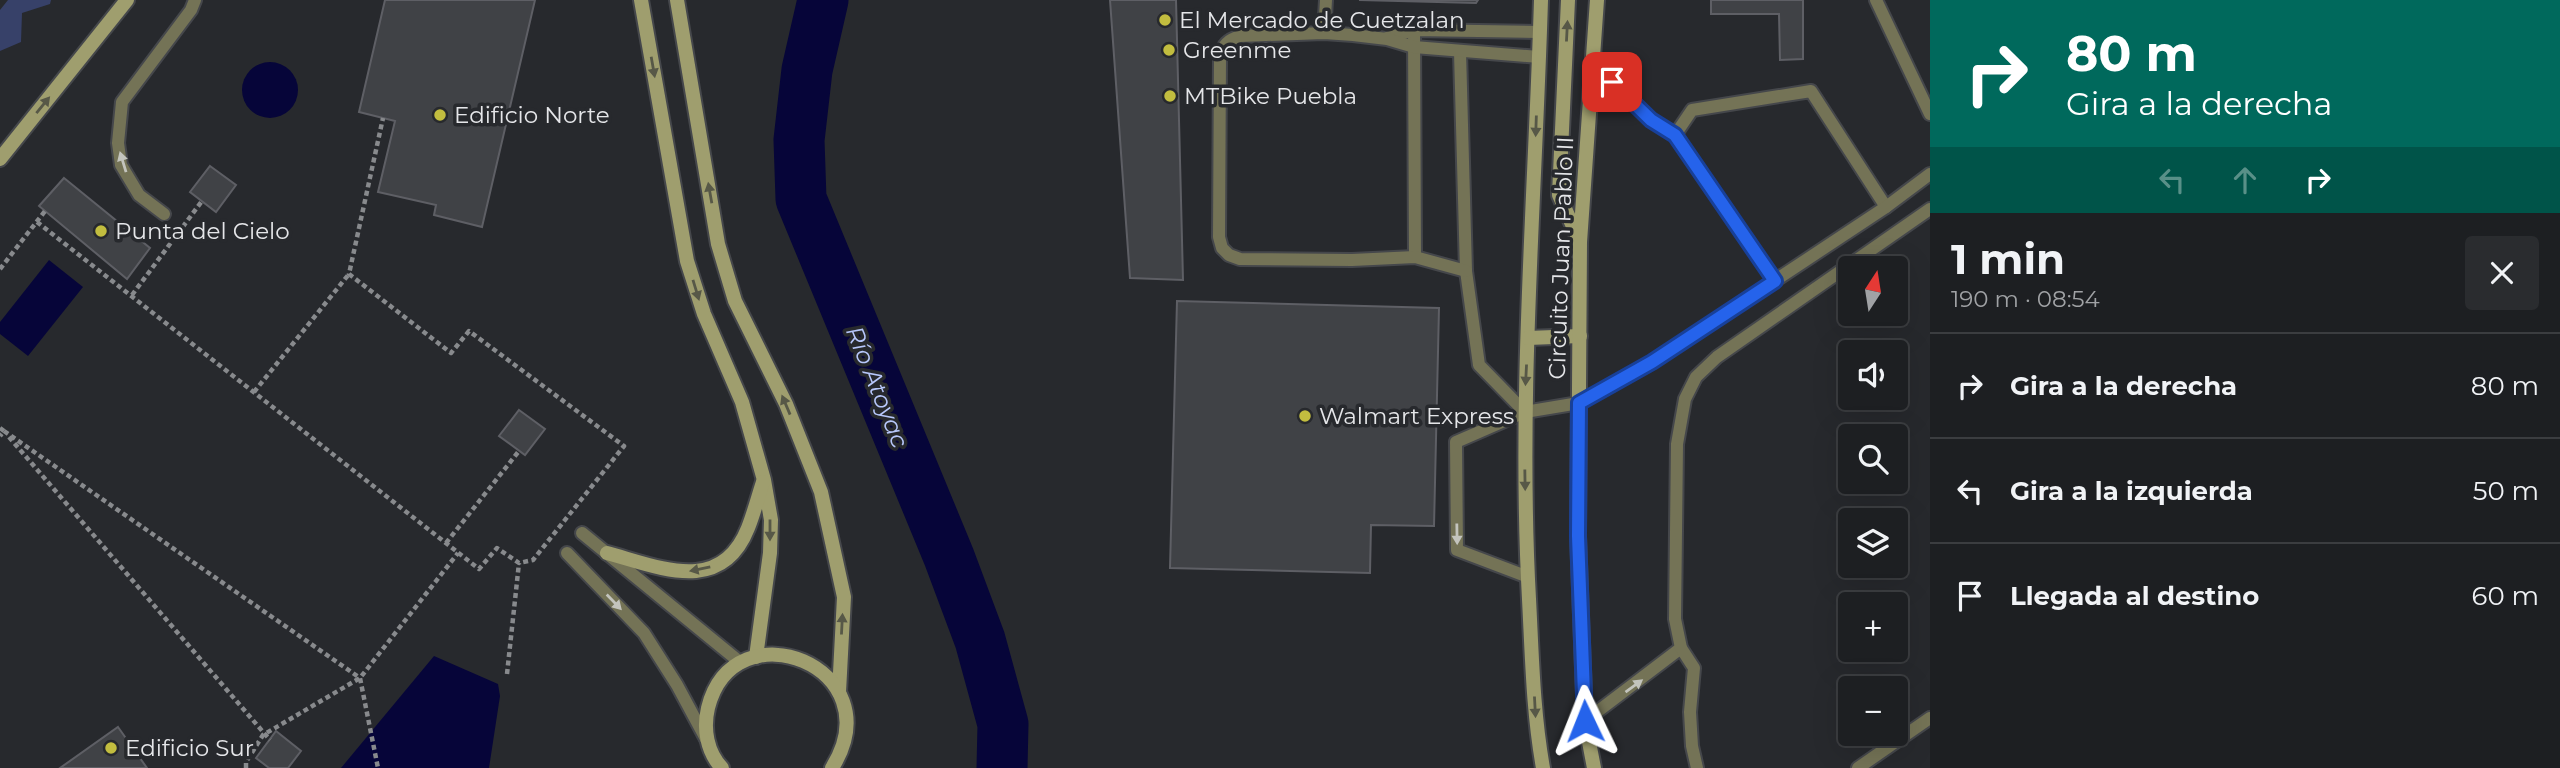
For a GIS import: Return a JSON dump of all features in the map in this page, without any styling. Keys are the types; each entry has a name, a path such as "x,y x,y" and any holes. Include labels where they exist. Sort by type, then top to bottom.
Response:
{"main road":[{"path":"0,159 127,0"},
{"path":"641,0 687,261 704,314 742,402 764,480 771,520 770,553 756,657"},
{"path":"677,0 718,244 735,301 786,404 821,492 844,597 839,692"},
{"name":"Circuito Juan Pablo II","path":"1541,0 1525,412 1528,577 1536,732 1544,768"},
{"path":"1568,0 1559,195 1580,242"},
{"name":"Circuito Juan Pablo II","path":"1594,768 1585,721 1578,536 1580,242 1597,0"},
{"path":"1528,338 1580,336"},
{"path":"607,553 674,572 697,571 727,560 748,529 764,480"},
{"path":"718,766 707,740 705,718 711,696 723,677 741,663 772,654 788,655 818,667 839,692 846,712 847,733 841,753 832,768"}],"lane":[{"path":"164,214 139,195 121,165 118,143 122,102 191,10 195,0"},
{"path":"1324,33 1325,0"},
{"path":"1877,0 1930,114"},
{"path":"1387,38 1414,30 1540,32"},
{"path":"1414,30 1415,257"},
{"path":"1466,271 1415,257 1352,260 1240,259 1229,256 1222,248 1219,237 1220,57 1223,46 1230,39 1240,36 1324,33 1387,38 1414,47 1539,57"},
{"path":"1460,52 1466,271 1479,365 1525,412"},
{"path":"1594,64 1651,120 1675,135 1775,281"},
{"path":"1675,135 1692,110 1811,91 1886,207"},
{"path":"1528,577 1457,550 1456,442 1525,412 1579,403 1652,362 1886,207 1930,174"},
{"path":"1698,768 1692,746 1690,712 1694,668 1681,648 1675,619 1677,444 1685,399 1696,377 1717,357 1930,209"},
{"path":"582,533 741,663"},
{"path":"567,553 644,633 707,740"},
{"path":"1585,721 1681,648"},
{"path":"1858,768 1930,719"}],"path":[{"path":"254,392 349,274 383,118"},
{"path":"132,295 202,201"},
{"path":"0,269 45,211"},
{"path":"37,222 479,569 498,548 519,563 533,560 624,446 469,331 451,353 349,274"},
{"path":"0,436 2,429"},
{"path":"2,429 360,678 378,768"},
{"path":"2,429 270,740"},
{"path":"446,543 519,451"},
{"path":"246,768 246,762 263,735 360,678 458,553"},
{"path":"507,674 519,563"}],"shaded area":[{"path":"8,0 51,0 50,4 22,13 21,42 0,51 0,10"},
{"path":"270,62 281,64 290,70 296,79 296,101 290,110 281,116 270,118 259,116 250,110 244,101 242,90 244,79 250,70 259,64"},
{"path":"49,260 83,287 28,356 0,334 0,322"},
{"path":"434,656 498,684 500,696 489,768 341,768"}],"building":[{"name":"Edificio Norte","path":"385,0 535,0 482,227 434,215 436,205 378,192 395,121 359,112"},
{"path":"1110,0 1176,0 1183,280 1130,278"},
{"path":"1359,0 1478,0 1476,3"},
{"path":"1711,0 1803,0 1803,59 1780,60 1779,14 1711,14"},
{"path":"210,166 236,185 216,212 190,192"},
{"path":"64,178 150,248 127,279 39,206"},
{"name":"Walmart Express","path":"1177,301 1439,308 1434,526 1371,525 1370,573 1170,568"},
{"path":"519,410 545,429 525,455 499,436"},
{"name":"Edificio Sur","path":"118,727 147,768 60,768"},
{"path":"276,731 301,751 288,768 269,768 256,758"}],"waterway":[{"name":"Río Atoyac","path":"823,0 807,70 799,140 801,199 949,557 980,640 1003,724 1002,768"}],"place":[{"name":"El Mercado de Cuetzalan","path":"1165,20"},
{"name":"Greenme","path":"1169,50"},
{"name":"MTBike Puebla","path":"1170,96"},
{"name":"Edificio Norte","path":"440,115"},
{"name":"Punta del Cielo","path":"101,231"},
{"name":"Walmart Express","path":"1305,416"},
{"name":"Edificio Sur","path":"111,748"}],"route":[{"path":"1585,721 1578,536 1579,403 1652,362 1775,281 1675,135 1651,120 1612,82"}]}
